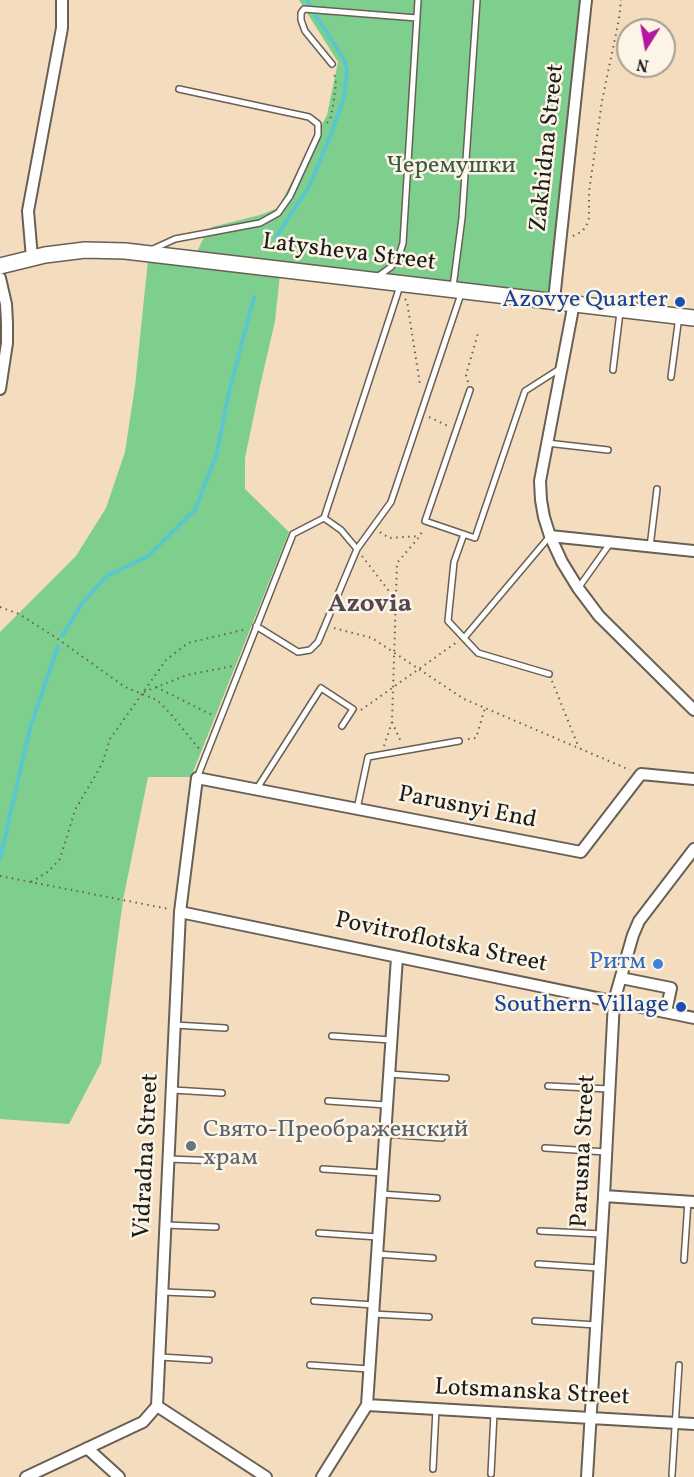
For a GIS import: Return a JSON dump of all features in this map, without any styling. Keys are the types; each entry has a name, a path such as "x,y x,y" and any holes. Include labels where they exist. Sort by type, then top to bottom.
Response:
{"street":[{"path":"32,258 28,211 62,28 62,0"},
{"name":"Zakhidna Street","path":"554,300 586,0"},
{"name":"Latysheva Street","path":"0,266 45,255 86,250 125,251 373,280 400,288 458,289 686,317"},
{"path":"0,278 6,304 0,389"},
{"path":"574,303 540,481 544,517 562,562 599,616 694,710"},
{"path":"550,536 694,551"},
{"path":"640,774 694,779"},
{"name":"Parusnyi End","path":"197,778 581,852 640,774"},
{"name":"Vidradna Street","path":"157,1406 180,912 197,778"},
{"name":"Parusna Street","path":"586,1477 614,1001 633,934 639,921 694,849"},
{"name":"Povitroflotska Street","path":"180,912 694,1018"},
{"path":"322,1477 367,1405 398,957"},
{"path":"621,978 671,988 666,1012"},
{"path":"604,1196 691,1202"},
{"name":"Lotsmanska Street","path":"367,1405 694,1424"},
{"path":"26,1477 143,1422 157,1406 266,1477"},
{"path":"87,1448 119,1477"}],"lane":[{"path":"373,280 391,267 399,256 403,243 418,0"},
{"path":"256,626 298,652 315,647 357,549 391,502 424,405 458,289 477,0"},
{"path":"332,64 305,31 301,20 301,13 304,9 417,18"},
{"path":"143,253 175,239 260,223 278,213 290,196 318,135 318,124 309,117 179,89"},
{"path":"197,778 292,534 324,518 400,288"},
{"path":"613,370 620,309"},
{"path":"672,377 686,317"},
{"path":"470,390 425,521 475,538 525,391 562,367"},
{"path":"547,443 608,450"},
{"path":"650,547 657,489"},
{"path":"324,518 340,530 357,549"},
{"path":"464,534 454,562 448,621 478,653 549,674"},
{"path":"464,638 550,536"},
{"path":"578,588 611,542"},
{"path":"256,790 321,688 353,709 342,726"},
{"path":"357,809 368,757 459,741"},
{"path":"175,1025 225,1028"},
{"path":"332,1036 392,1041"},
{"path":"389,1074 446,1078"},
{"path":"548,1086 609,1089"},
{"path":"172,1090 222,1093"},
{"path":"328,1101 387,1106"},
{"path":"385,1134 442,1138"},
{"path":"544,1148 606,1152"},
{"path":"169,1159 219,1161"},
{"path":"323,1169 383,1173"},
{"path":"381,1194 437,1198"},
{"path":"684,1260 691,1202"},
{"path":"165,1225 216,1227"},
{"path":"540,1231 602,1234"},
{"path":"319,1233 378,1237"},
{"path":"377,1254 434,1258"},
{"path":"538,1264 600,1268"},
{"path":"162,1292 212,1294"},
{"path":"314,1301 429,1317"},
{"path":"535,1321 596,1325"},
{"path":"159,1357 209,1360"},
{"path":"310,1365 369,1369"},
{"path":"672,1475 679,1365"},
{"path":"433,1469 436,1409"},
{"path":"491,1474 494,1412"}],"path":[{"path":"560,248 568,238 586,227 589,218 589,192 602,101 621,0"},
{"path":"318,135 331,117 336,84 332,64"},
{"path":"400,288 407,301 424,405"},
{"path":"466,375 478,333"},
{"path":"429,417 444,424"},
{"path":"382,755 392,722 397,563 420,536 389,538 383,534"},
{"path":"357,549 396,599"},
{"path":"0,607 19,614 55,637 125,687 157,700 205,757"},
{"path":"31,882 49,871 60,859 75,810 102,764 110,739 166,660 188,643 256,626"},
{"path":"325,626 372,638 464,699 640,774"},
{"path":"361,710 464,638"},
{"path":"141,693 187,675 242,664"},
{"path":"549,674 579,748"},
{"path":"156,687 220,719"},
{"path":"476,738 485,708"},
{"path":"392,722 405,751"},
{"path":"0,876 180,912"}],"green space":[{"name":"Черемушки","path":"299,0 582,0 551,293 197,252 205,235 212,227 278,208 327,115 338,62"},
{"path":"148,260 280,274 275,321 245,458 245,489 289,532 191,777 148,777 123,900 101,1063 69,1124 0,1119 0,632 76,556 106,508 125,452 135,386"}],"waterway":[{"path":"307,0 309,4"},
{"path":"276,237 309,187 344,98 347,72 345,61 316,16"},
{"path":"62,636 83,602 107,576 148,556 195,510 217,453 229,392 254,297"},
{"path":"0,859 30,728 58,646"}],"place":[{"name":"Azovye Quarter","path":"680,302"},
{"name":"Ритм","path":"658,964"},
{"name":"Southern Village","path":"681,1007"},
{"name":"Свято-Преображенский храм","path":"191,1146"}],"district":[{"name":"Azovia","path":"370,606"}]}
